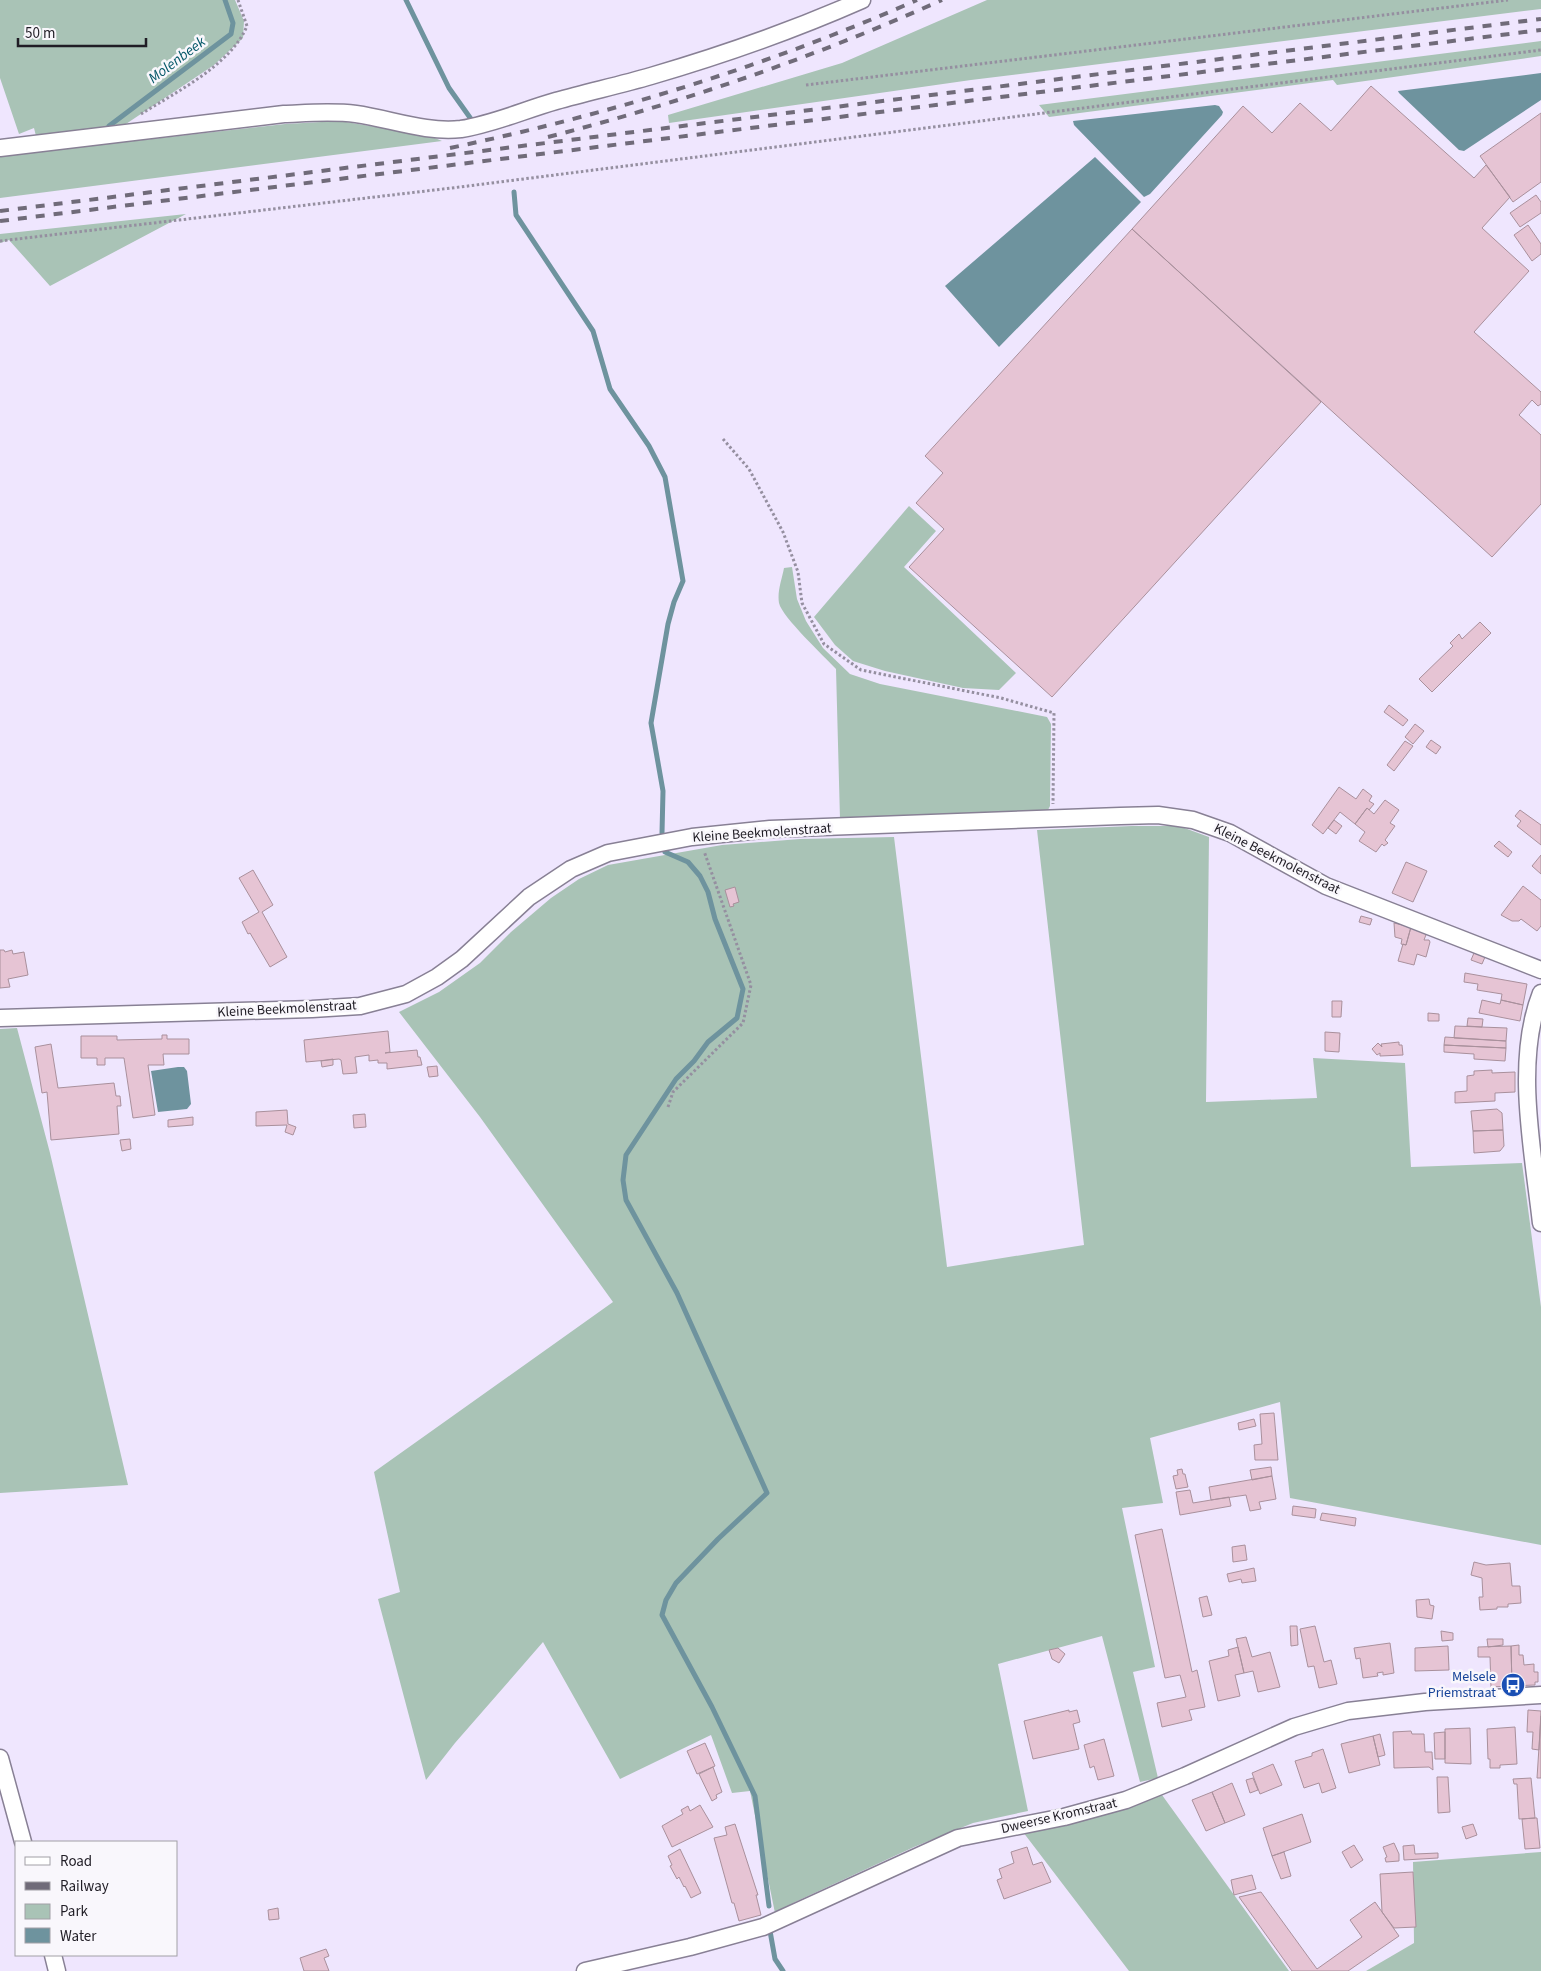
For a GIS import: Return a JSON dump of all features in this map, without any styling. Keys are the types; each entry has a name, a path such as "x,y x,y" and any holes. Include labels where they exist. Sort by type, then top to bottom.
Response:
{"street":[{"path":"0,148 284,114 326,111 357,114 436,129 460,129 651,76 732,50 828,15 862,0"},
{"name":"Kleine Beekmolenstraat","path":"0,1018 360,1006 406,994 437,977 462,959 529,897 571,869 608,853 699,836 770,829 1158,815 1193,820 1230,832 1326,886 1541,970"},
{"path":"1541,993 1535,1009 1527,1046 1527,1075 1541,1223"},
{"name":"Dweerse Kromstraat","path":"585,1971 763,1927 958,1838 1064,1817 1126,1800 1185,1776 1294,1727 1339,1714 1390,1705 1541,1695"},
{"path":"0,1758 23,1841"},
{"path":"53,1956 57,1971"}],"path":[{"path":"137,116 199,77 230,53 247,26 238,0"},
{"path":"806,85 1508,0"},
{"path":"0,241 460,187 1541,50"},
{"path":"723,439 749,469 784,532 798,572 802,603 824,644 861,670 1001,698 1054,713 1054,819"},
{"path":"668,1107 673,1092 743,1023 751,985 699,836"}],"green space":[{"path":"0,0 235,0 244,21 243,38 214,65 117,130 37,140 34,128 19,134 0,78"},
{"path":"987,0 1541,0 1541,9 971,80 669,123 668,115 842,63"},
{"path":"1541,41 1541,56 1337,85 1333,80 1049,117 1039,105"},
{"path":"340,121 430,136 442,141 0,198 0,156 285,124"},
{"path":"186,214 50,286 9,240 0,243 0,234"},
{"path":"909,506 936,531 904,567 1016,673 999,690 963,688 885,671 853,661 835,645 814,617"},
{"path":"792,567 797,599 806,621 823,648 850,674 880,684 1047,717 1051,724 1050,806 1046,814 840,819 836,669 795,627 779,603 779,590 784,568"},
{"path":"1179,826 1209,837 1206,1102 1317,1098 1313,1058 1405,1063 1411,1167 1522,1163 1541,1307 1541,1545 1290,1498 1280,1402 1150,1438 1163,1503 1122,1508 1155,1667 1133,1672 1158,1778 1140,1782 1102,1636 998,1664 1028,1811 973,1823 914,1847 775,1913 750,1791 732,1793 711,1735 620,1779 543,1642 455,1743 426,1780 378,1599 400,1592 374,1472 613,1302 480,1117 399,1012 439,992 480,963 511,932 551,898 579,879 608,865 722,845 800,839 894,837 947,1267 1084,1245 1037,830"},
{"path":"17,1028 50,1153 128,1485 0,1493 0,1029"},
{"path":"1162,1795 1289,1971 1129,1971 1023,1832 1042,1829"},
{"path":"1541,1852 1541,1971 1366,1971 1414,1943 1413,1862"}],"water":[{"path":"1541,73 1541,100 1464,151 1459,150 1398,91"},
{"path":"1219,106 1223,112 1222,115 1150,194 1144,197 1074,125 1073,121"},
{"path":"1095,157 1141,202 999,347 945,286"},
{"path":"184,1067 187,1071 191,1104 187,1109 158,1112 151,1071"}],"building":[{"path":"1371,86 1474,178 1486,165 1510,197 1482,228 1529,271 1474,332 1541,392 1541,404 1538,406 1532,400 1519,415 1541,435 1541,504 1492,557 1132,229 1243,106 1272,133 1300,103 1331,131"},
{"path":"1541,113 1541,182 1513,202 1480,156"},
{"path":"1536,195 1541,202 1541,213 1520,227 1510,213"},
{"path":"1528,225 1541,244 1541,254 1532,261 1514,235"},
{"path":"1132,229 1321,402 1052,697 909,567 944,529 916,503 943,473 925,456"},
{"path":"1480,622 1491,633 1432,692 1419,679 1453,646 1450,643 1459,634 1462,639"},
{"path":"1389,705 1408,720 1403,726 1384,712"},
{"path":"1415,724 1424,731 1413,744 1405,737"},
{"path":"1431,740 1441,747 1436,754 1426,747"},
{"path":"1405,741 1413,746 1394,771 1387,765"},
{"path":"1339,787 1356,799 1363,789 1372,796 1369,801 1374,804 1369,810 1367,808 1355,824 1340,812 1323,834 1312,825"},
{"path":"1385,800 1399,810 1390,823 1395,826 1385,840 1388,843 1384,846 1382,844 1376,852 1359,841 1365,832 1355,824 1367,808 1374,814"},
{"path":"1520,810 1541,825 1541,845 1517,826 1521,821 1515,816"},
{"path":"1334,820 1342,826 1336,834 1328,828"},
{"path":"1499,841 1512,852 1508,857 1494,846"},
{"path":"1541,855 1541,874 1532,866"},
{"path":"1406,862 1427,871 1413,902 1392,893"},
{"path":"253,870 273,905 262,912 287,957 270,967 242,922 259,912 239,878"},
{"path":"1523,886 1541,900 1541,926 1537,931 1521,919 1519,921 1512,921 1501,915"},
{"path":"735,887 739,902 730,907 725,890"},
{"path":"1361,916 1372,919 1370,925 1359,922"},
{"path":"1394,923 1411,927 1406,945 1401,944 1402,939 1395,937"},
{"path":"1411,927 1427,932 1424,940 1429,940 1430,942 1426,957 1417,954 1414,965 1398,961 1403,944 1406,945"},
{"path":"0,950 5,952 12,950 13,954 24,952 28,975 8,979 10,987 0,988"},
{"path":"1474,953 1485,957 1482,964 1471,960"},
{"path":"1465,973 1527,984 1523,1005 1501,1000 1502,994 1477,990 1478,984 1464,982"},
{"path":"1482,1000 1500,1004 1501,1000 1523,1005 1520,1021 1479,1013"},
{"path":"1332,1001 1342,1001 1341,1017 1332,1017"},
{"path":"1428,1013 1439,1014 1439,1021 1428,1021"},
{"path":"1468,1018 1483,1019 1482,1027 1467,1026"},
{"path":"1455,1026 1507,1028 1506,1041 1454,1038"},
{"path":"388,1031 390,1052 385,1053 417,1050 422,1065 387,1069 387,1063 378,1063 378,1060 369,1061 369,1055 355,1057 357,1073 343,1074 341,1060 339,1059 306,1062 304,1040"},
{"path":"1325,1032 1340,1033 1339,1052 1325,1051"},
{"path":"162,1035 167,1035 167,1039 189,1039 189,1054 163,1054 164,1065 148,1065 155,1115 133,1118 124,1058 105,1058 105,1065 97,1065 97,1058 81,1058 81,1036 117,1036 117,1040 162,1039"},
{"path":"1445,1037 1506,1041 1506,1048 1444,1045"},
{"path":"1399,1042 1399,1045 1402,1045 1403,1055 1380,1056 1380,1053 1377,1055 1372,1049 1378,1043 1382,1047 1381,1044"},
{"path":"51,1044 58,1088 114,1083 116,1096 120,1096 121,1106 117,1106 119,1134 51,1140 47,1092 42,1093 35,1047"},
{"path":"1444,1045 1506,1048 1505,1061 1474,1059 1474,1054 1444,1052"},
{"path":"333,1059 333,1065 322,1067 321,1061"},
{"path":"437,1066 438,1076 429,1077 427,1067"},
{"path":"1492,1070 1492,1073 1515,1072 1515,1092 1495,1093 1495,1101 1455,1103 1455,1092 1467,1091 1467,1076 1474,1075 1474,1071"},
{"path":"1497,1109 1502,1113 1503,1130 1473,1131 1471,1111"},
{"path":"287,1110 288,1124 296,1127 293,1135 285,1132 287,1125 256,1126 256,1112"},
{"path":"365,1114 366,1127 354,1128 353,1115"},
{"path":"193,1117 193,1125 168,1127 168,1120"},
{"path":"1503,1130 1504,1146 1500,1151 1474,1153 1473,1131"},
{"path":"130,1139 131,1149 122,1151 120,1140"},
{"path":"1274,1413 1278,1460 1255,1460 1254,1445 1262,1444 1260,1414"},
{"path":"1254,1419 1256,1426 1239,1430 1238,1423"},
{"path":"1271,1467 1272,1476 1252,1480 1250,1470"},
{"path":"1182,1469 1188,1487 1176,1489 1173,1476 1178,1475 1177,1470"},
{"path":"1272,1476 1276,1499 1259,1502 1261,1509 1250,1511 1246,1495 1211,1500 1209,1487"},
{"path":"1190,1490 1193,1503 1229,1497 1231,1506 1180,1515 1176,1492"},
{"path":"1293,1506 1316,1509 1315,1518 1292,1515"},
{"path":"1322,1513 1356,1518 1355,1526 1320,1520"},
{"path":"1162,1529 1192,1672 1197,1670 1205,1707 1189,1710 1192,1720 1162,1727 1157,1703 1186,1697 1180,1675 1165,1678 1135,1535"},
{"path":"1245,1545 1247,1560 1233,1562 1232,1547"},
{"path":"1474,1562 1486,1565 1510,1563 1512,1586 1520,1586 1521,1603 1508,1604 1508,1607 1497,1607 1497,1609 1480,1610 1479,1597 1483,1597 1482,1578 1471,1575"},
{"path":"1254,1568 1256,1581 1242,1583 1241,1579 1229,1582 1227,1574"},
{"path":"1207,1596 1212,1615 1203,1617 1199,1598"},
{"path":"1429,1599 1430,1605 1434,1606 1432,1619 1417,1617 1416,1600"},
{"path":"1290,1626 1297,1626 1298,1645 1291,1646"},
{"path":"1315,1626 1324,1662 1331,1660 1337,1684 1319,1688 1314,1666 1308,1667 1300,1629"},
{"path":"1441,1631 1453,1633 1453,1640 1442,1641"},
{"path":"1246,1637 1252,1657 1270,1652 1280,1687 1258,1692 1253,1671 1244,1673 1236,1639"},
{"path":"1487,1639 1503,1639 1503,1645 1488,1647"},
{"path":"1390,1643 1394,1673 1383,1675 1383,1672 1377,1673 1378,1676 1363,1678 1360,1658 1356,1659 1354,1648"},
{"path":"1519,1645 1519,1655 1523,1655 1524,1665 1534,1664 1534,1672 1538,1672 1538,1682 1535,1682 1535,1685 1512,1686 1511,1646"},
{"path":"1448,1646 1449,1670 1415,1671 1415,1648"},
{"path":"1511,1646 1512,1686 1491,1687 1490,1657 1478,1657 1478,1647"},
{"path":"1238,1647 1244,1673 1235,1675 1240,1696 1218,1701 1209,1661 1229,1656 1228,1650"},
{"path":"1058,1648 1065,1654 1059,1663 1052,1659 1049,1650"},
{"path":"1069,1710 1069,1712 1077,1710 1080,1722 1073,1724 1079,1749 1033,1759 1024,1721"},
{"path":"1528,1710 1541,1711 1539,1750 1532,1749 1533,1732 1527,1732"},
{"path":"1541,1716 1541,1778 1537,1778"},
{"path":"1515,1727 1517,1764 1500,1765 1500,1768 1490,1768 1487,1729"},
{"path":"1470,1728 1471,1764 1445,1763 1445,1729"},
{"path":"1411,1731 1412,1734 1424,1734 1425,1752 1432,1752 1433,1770 1429,1767 1394,1768 1393,1732"},
{"path":"1445,1732 1445,1759 1435,1759 1434,1733"},
{"path":"1380,1734 1385,1755 1378,1757 1373,1736"},
{"path":"1373,1736 1380,1765 1349,1773 1341,1744"},
{"path":"1104,1739 1114,1776 1098,1780 1094,1766 1090,1768 1084,1745"},
{"path":"705,1743 715,1766 697,1774 687,1751"},
{"path":"1323,1749 1336,1788 1322,1793 1319,1783 1304,1788 1295,1761 1312,1756 1312,1753"},
{"path":"1273,1764 1282,1785 1260,1794 1252,1773"},
{"path":"713,1767 722,1792 716,1795 717,1798 712,1801 699,1774"},
{"path":"1437,1777 1448,1777 1450,1812 1438,1813"},
{"path":"1253,1778 1258,1790 1250,1793 1246,1780"},
{"path":"1531,1778 1535,1818 1519,1819 1517,1784 1514,1784 1513,1779"},
{"path":"1232,1783 1245,1815 1225,1823 1212,1792"},
{"path":"1212,1792 1225,1823 1206,1831 1192,1800"},
{"path":"700,1805 713,1827 672,1847 662,1826 683,1814 681,1810 688,1806 690,1811"},
{"path":"1302,1814 1311,1842 1272,1856 1263,1828"},
{"path":"1537,1818 1540,1848 1525,1849 1522,1819"},
{"path":"735,1824 758,1895 756,1895 761,1915 739,1921 734,1903 732,1903 714,1838 727,1835 725,1827"},
{"path":"1473,1824 1477,1835 1466,1839 1462,1827"},
{"path":"1394,1843 1399,1854 1399,1861 1386,1862 1385,1858 1387,1857 1383,1847"},
{"path":"1354,1845 1363,1860 1351,1868 1342,1852"},
{"path":"1414,1845 1415,1854 1438,1853 1438,1858 1404,1860 1403,1846"},
{"path":"1027,1847 1033,1865 1042,1862 1051,1882 1004,1899 997,1880 1002,1878 999,1869 1014,1863 1011,1852"},
{"path":"680,1849 701,1893 691,1898 685,1886 679,1877 677,1879 670,1866 672,1865 668,1856"},
{"path":"1284,1852 1291,1876 1281,1879 1272,1856"},
{"path":"1413,1872 1416,1927 1394,1928 1382,1912 1380,1874"},
{"path":"1252,1875 1256,1889 1234,1895 1231,1880"},
{"path":"1261,1892 1317,1969 1362,1937 1350,1920 1375,1902 1399,1936 1348,1971 1292,1971 1239,1897"},
{"path":"278,1908 279,1919 269,1920 268,1910"},
{"path":"326,1949 329,1956 324,1958 329,1971 304,1971 300,1958"}],"waterway":[{"name":"Molenbeek","path":"109,126 231,34 233,23 225,0"},
{"path":"406,0 449,88 471,119"},
{"path":"514,192 516,215 593,331 610,389 649,446 665,477 683,581 674,602 668,624 651,723 663,791 662,833"},
{"path":"665,852 688,862 700,876 708,892 715,919 743,989 737,1018 708,1042 694,1061 676,1079 626,1155 623,1180 626,1200 677,1293 767,1493 718,1539 676,1583 666,1600 662,1615 712,1707 755,1796 769,1906"},
{"path":"770,1931 775,1959 783,1971"}],"railway":[{"path":"450,148 570,120 688,86 803,46 917,0"},
{"path":"548,137 649,109 748,77 846,41 942,0"},
{"path":"0,211 1541,19"},
{"path":"0,221 1541,30"}],"place":[{"name":"Melsele Priemstraat","path":"1513,1685"}]}
